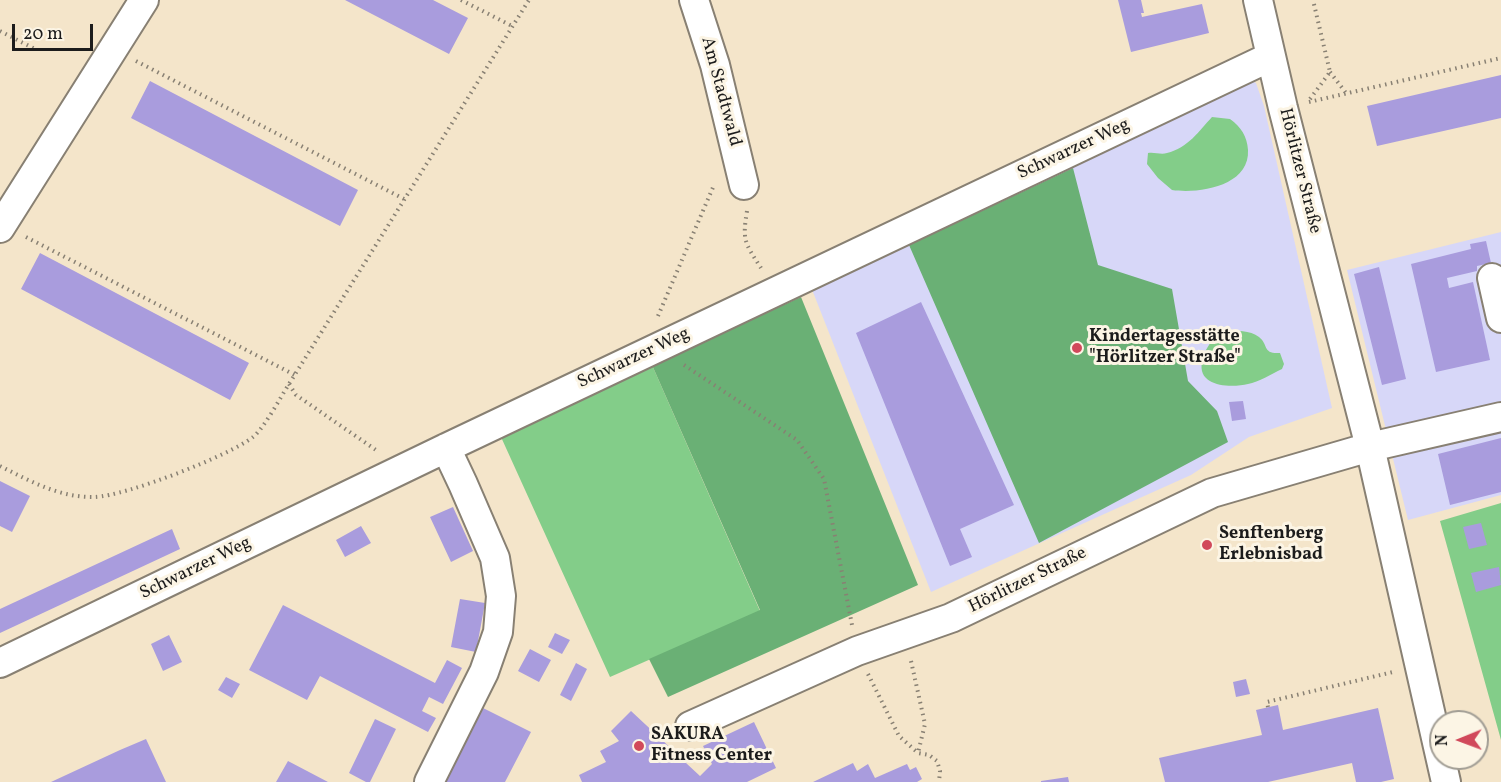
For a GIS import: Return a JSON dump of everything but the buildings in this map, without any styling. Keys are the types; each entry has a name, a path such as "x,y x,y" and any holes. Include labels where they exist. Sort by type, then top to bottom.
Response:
{"street":[{"path":"1,226 144,0"},
{"name":"Am Stadtwald","path":"694,0 715,65 744,185"},
{"name":"Hörlitzer Straße","path":"1258,0 1295,105 1446,782"},
{"name":"Schwarzer Weg","path":"0,663 776,291 1275,47"},
{"path":"1492,278 1501,318"},
{"path":"1370,447 1501,417"},
{"name":"Hörlitzer Straße","path":"690,726 857,651 951,618 1212,493 1370,447"},
{"path":"429,782 484,672 498,632 501,596 495,558 446,448"}],"path":[{"path":"461,0 512,26"},
{"path":"0,466 41,487 95,497 149,484 215,458 253,436 290,384 529,0"},
{"path":"1313,0 1330,72 1346,93"},
{"path":"0,31 37,50"},
{"path":"113,49 404,199"},
{"path":"1295,105 1501,58"},
{"path":"1295,105 1330,72"},
{"path":"735,147 709,194 650,351 797,440 824,479 857,651 899,736 918,753 929,755 937,762 939,782"},
{"path":"744,185 747,210 743,234 749,248 776,291"},
{"path":"1,226 295,375"},
{"path":"290,384 296,395 381,453 420,461"},
{"path":"904,634 925,724 918,753"},
{"path":"1268,707 1267,702 1420,666"}],"shaded area":[{"name":"Kindertagesstätte \"Hörlitzer Straße\"","path":"1245,78 1256,83 1264,106 1332,408 1249,437 1191,475 931,592 811,287"},
{"path":"1501,232 1501,495 1408,520 1347,270"}],"green space":[{"path":"1212,117 1230,119 1245,136 1248,150 1241,172 1232,180 1208,189 1172,190 1147,164 1148,153 1165,154 1174,151 1192,138"},
{"path":"1073,168 1098,265 1172,289 1188,381 1217,411 1228,442 1039,543 909,245"},
{"path":"801,297 918,585 668,697 649,659 760,610 652,365"},
{"path":"1225,330 1247,332 1259,337 1268,350 1280,353 1284,364 1282,369 1248,384 1233,386 1210,381 1202,370 1203,358 1217,333"},
{"path":"652,365 760,611 610,677 501,437"},
{"path":"1501,503 1501,740 1440,521"}],"place":[{"name":"Kindertagesstätte \"Hörlitzer Straße\"","path":"1077,348"},
{"name":"Senftenberg Erlebnisbad","path":"1207,545"},
{"name":"SAKURA Fitness Center","path":"639,746"}]}
